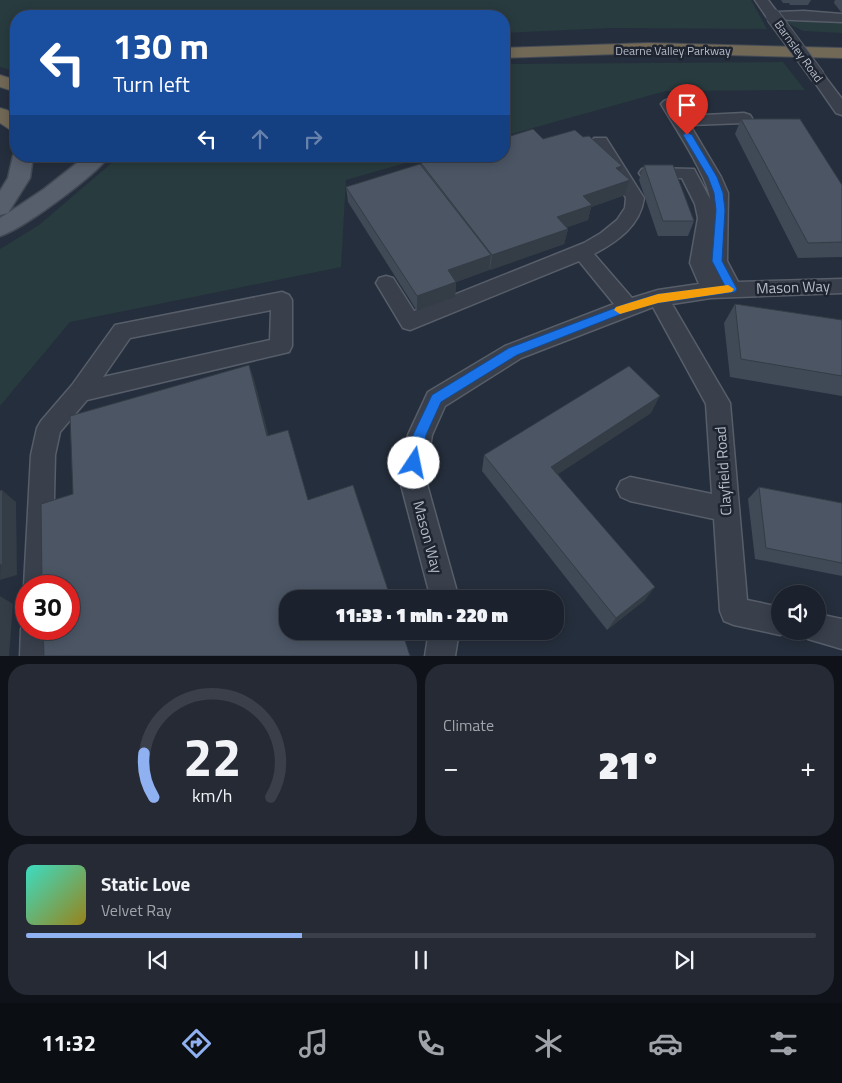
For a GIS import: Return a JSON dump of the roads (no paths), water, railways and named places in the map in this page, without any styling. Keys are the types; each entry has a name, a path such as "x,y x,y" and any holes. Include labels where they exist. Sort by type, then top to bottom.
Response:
{"highway":[{"name":"Dearne Valley Parkway","path":"510,39 655,35 842,41"},
{"name":"Dearne Valley Parkway","path":"510,53 649,48 842,53"}],"main road":[{"path":"0,208 18,178 22,162"},
{"path":"0,228 17,219 69,182 92,162"}],"street":[{"name":"Barnsley Road","path":"761,0 842,110"},
{"path":"773,16 804,15 842,18"},
{"path":"721,290 717,261 719,193 712,177 674,112 744,118"},
{"path":"386,283 410,322 582,252 604,240 628,219 635,204 635,198 600,141"},
{"path":"646,173 688,173 704,204 707,218 700,263 721,290"},
{"path":"582,252 628,307"},
{"name":"Mason Way","path":"443,590 412,477 420,435 436,398 513,352 628,307 658,298 721,290 842,286"},
{"name":"Clayfield Road","path":"658,298 718,403 734,612 771,619"},
{"path":"38,575 43,455 49,428 80,392 123,332 282,300 281,346 80,392"},
{"path":"630,489 726,509"},
{"path":"826,631 842,634"},
{"path":"35,656 36,640"},
{"path":"440,656 443,640"}]}
